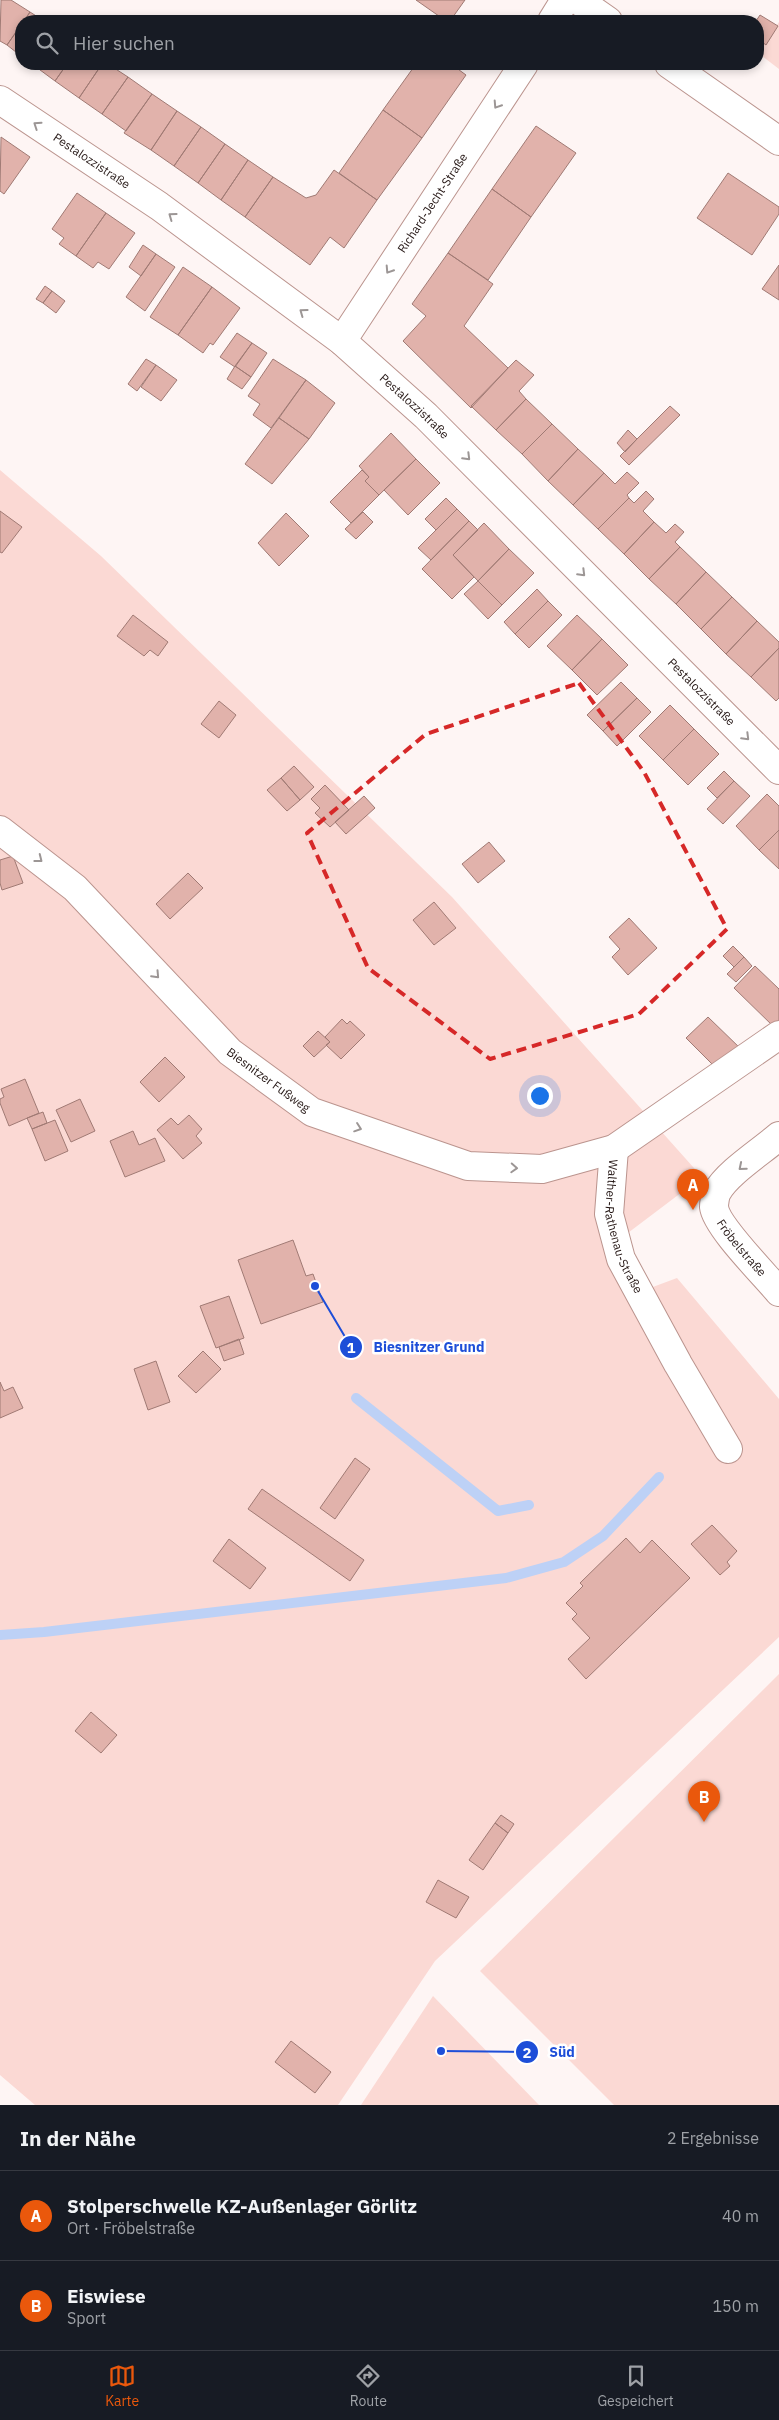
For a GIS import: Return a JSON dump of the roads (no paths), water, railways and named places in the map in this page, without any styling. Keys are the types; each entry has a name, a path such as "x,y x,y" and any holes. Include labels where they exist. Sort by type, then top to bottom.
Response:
{"street":[{"path":"556,15 566,0"},
{"path":"578,0 599,15"},
{"name":"Richard-Jecht-Straße","path":"342,341 520,70"},
{"path":"678,70 779,141"},
{"name":"Pestalozzistraße","path":"0,100 159,206 342,341 426,416 779,770"},
{"name":"Biesnitzer Fußweg","path":"0,830 75,888 230,1052 312,1112 468,1166 542,1169 614,1149"},
{"name":"Walther-Rathenau-Straße","path":"728,1449 678,1364 621,1259 609,1214 614,1149 779,1035"},
{"name":"Fröbelstraße","path":"779,1136 731,1176 716,1193 714,1208 720,1222 730,1235 779,1292"}],"waterway":[{"path":"356,1398 498,1511 529,1505"},
{"path":"0,1635 44,1632 506,1578 564,1562 603,1536 659,1477"}],"place":[{"name":"Stolperschwelle KZ-Außenlager Görlitz","path":"693,1210"},
{"name":"Biesnitzer Grund","path":"315,1286"},
{"name":"Eiswiese","path":"704,1822"},
{"name":"Süd","path":"441,2051"}]}
